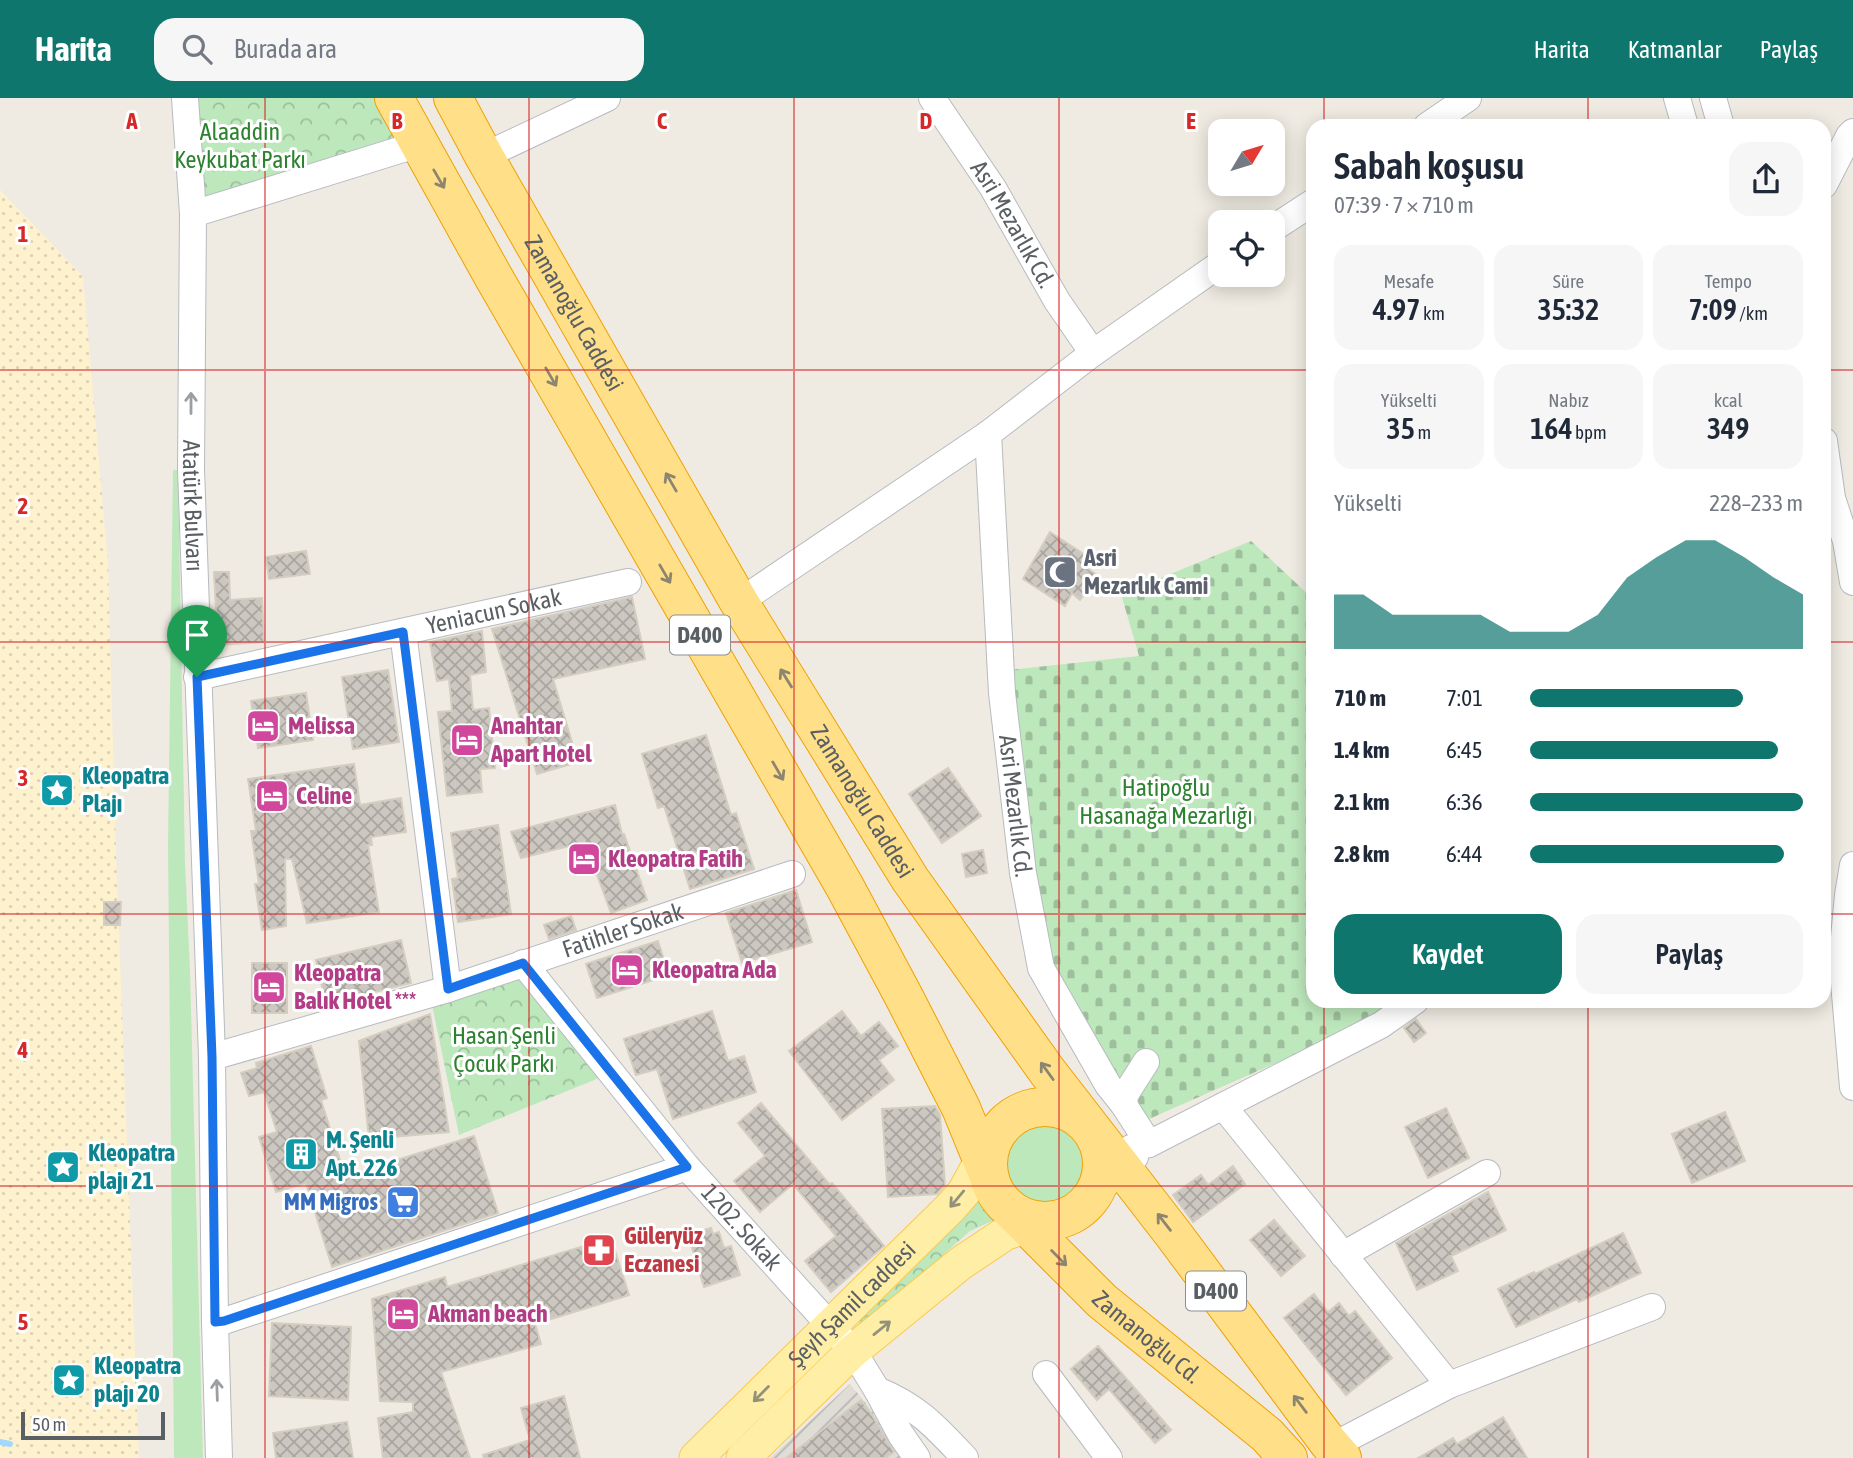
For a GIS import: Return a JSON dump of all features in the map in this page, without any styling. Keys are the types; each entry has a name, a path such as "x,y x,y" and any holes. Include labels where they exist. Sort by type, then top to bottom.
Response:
{"highway":[{"name":"D400","path":"394,98 493,276 845,887 961,1108 1008,1190"},
{"name":"Zamanoğlu Caddesi","path":"453,98 739,602 910,879 1047,1071 1116,1146 1174,1235 1335,1450"},
{"path":"1036,1107 1056,1107 1074,1113 1116,1146 1099,1142 1103,1160 1101,1179 1093,1196 1081,1210 1064,1218 1008,1190 1003,1125 1018,1113 1036,1107"},
{"name":"Zamanoğlu Cd.","path":"1008,1190 1102,1301 1278,1450"}],"main road":[{"name":"Şeyh Şamil caddesi","path":"696,1458 964,1192 1008,1190 1006,1233 961,1263 853,1351 743,1458"}],"street":[{"name":"Atatürk Bulvarı","path":"185,98 192,214 191,469 212,1057 219,1458"},
{"path":"484,156 607,98"},
{"name":"Asri Mezarlık Cd.","path":"932,98 993,188 1057,301 1093,353"},
{"path":"1437,119 1468,98"},
{"path":"1677,98 1683,119"},
{"path":"1713,98 1719,119"},
{"path":"1831,172 1853,132"},
{"path":"192,214 419,144"},
{"path":"1285,221 1306,207"},
{"path":"739,602 988,434 1093,353 1208,272"},
{"name":"Asri Mezarlık Cd.","path":"988,434 1002,693 1023,873 1041,968 1108,1085 1124,1105 1116,1146"},
{"path":"1831,464 1849,538 1853,582"},
{"name":"Yeniacun Sokak","path":"197,677 628,582"},
{"path":"403,632 448,989"},
{"path":"1853,864 1842,959 1853,1087"},
{"name":"Fatihler Sokak","path":"212,1057 448,989 792,874"},
{"name":"1202. Sokak","path":"523,963 687,1167 853,1351 917,1458"},
{"path":"1093,1196 1116,1146 1223,1106 1381,1024 1405,1008"},
{"path":"1124,1105 1125,1095 1146,1062"},
{"path":"1223,1106 1449,1385"},
{"path":"215,1322 687,1167"},
{"path":"1343,1255 1488,1173"},
{"path":"1335,1450 1346,1439 1449,1385 1652,1307"},
{"path":"1046,1374 1109,1458"},
{"path":"877,1390 897,1398 930,1420 949,1453"}],"shaded area":[{"path":"850,1384 911,1458 770,1458"}],"green space":[{"name":"Alaaddin Keykubat Parkı","path":"190,98 375,98 407,142 198,205"},
{"path":"173,470 178,470 185,863 203,1458 174,1458 168,846"},
{"name":"Hatipoğlu Hasanağa Mezarlığı","path":"1251,541 1306,592 1306,1008 1382,1008 1385,1015 1149,1119 1125,1095 1054,978 1041,932 1009,670 1139,656 1121,594"},
{"name":"Hasan Şenli Çocuk Parkı","path":"521,970 604,1076 459,1135 431,1000"},
{"path":"1045,1122 1061,1125 1074,1134 1083,1147 1086,1163 1083,1179 1074,1192 1061,1201 1045,1204 1029,1201 1016,1192 1007,1179 1004,1163 1007,1147 1016,1134 1029,1125"},
{"path":"985,1191 999,1218 970,1231 862,1327 855,1317 962,1218"}],"sand":[{"name":"Kleopatra Plajı","path":"0,190 83,276 108,564 139,1458 0,1458"}],"building":[{"name":"Asri Mezarlık Cami","path":"1050,532 1090,558 1086,567 1098,576 1080,600 1072,593 1065,606 1023,579"},
{"path":"306,551 310,574 269,579 266,557"},
{"path":"214,572 229,572 230,600 262,598 264,642 218,645"},
{"path":"632,597 645,659 553,679 578,762 537,774 492,629"},
{"name":"Anahtar Apart Hotel","path":"482,631 486,672 470,675 473,710 489,708 495,768 480,769 482,792 447,796 438,712 452,711 449,679 437,681 430,642"},
{"path":"388,670 399,742 353,749 342,677"},
{"path":"306,693 313,740 258,748 251,701"},
{"path":"706,735 731,815 736,813 754,869 690,889 664,806 658,808 642,754"},
{"path":"354,764 360,805 401,798 406,832 371,837 372,845 368,845 379,912 307,923 292,859 285,859 286,926 262,930 251,831 256,831 248,779"},
{"path":"948,768 981,816 942,843 909,794"},
{"path":"615,805 622,834 647,900 611,913 585,842 521,858 511,832"},
{"path":"498,825 511,914 458,922 452,879 458,878 451,833"},
{"path":"983,850 987,873 966,877 962,854"},
{"path":"796,890 812,942 742,963 726,913"},
{"path":"104,902 121,902 120,925 104,925"},
{"path":"571,916 576,930 549,939 544,925"},
{"path":"401,940 411,983 326,1004 316,960"},
{"name":"Kleopatra Ada","path":"658,941 669,975 597,998 586,964"},
{"path":"252,963 287,963 287,1013 252,1013"},
{"path":"712,1011 728,1061 744,1056 756,1092 673,1119 657,1069 636,1075 624,1039"},
{"path":"842,1011 861,1036 879,1022 898,1046 879,1060 894,1080 842,1120 789,1051"},
{"path":"430,1014 449,1132 369,1139 359,1041"},
{"path":"1416,1019 1426,1033 1414,1042 1404,1028"},
{"name":"MM Migros","path":"311,1046 327,1098 321,1100 345,1176 474,1136 498,1213 332,1267 306,1183 276,1192 259,1137 277,1132 264,1092 249,1096 241,1073 257,1068 256,1063"},
{"path":"761,1103 884,1246 831,1292 805,1261 836,1236 793,1184 760,1212 734,1181 765,1156 738,1123"},
{"path":"935,1106 940,1115 945,1185 937,1194 888,1197 882,1109"},
{"path":"1446,1108 1469,1158 1428,1178 1405,1127"},
{"path":"1725,1112 1745,1161 1692,1183 1672,1134"},
{"path":"1233,1166 1245,1184 1193,1222 1173,1195 1201,1175 1208,1185"},
{"path":"1488,1192 1506,1230 1451,1256 1458,1271 1417,1290 1396,1243"},
{"path":"1274,1220 1305,1256 1281,1276 1250,1240"},
{"path":"711,1228 713,1234 719,1232 724,1248 731,1246 740,1275 704,1287 688,1235"},
{"path":"1623,1233 1641,1273 1516,1327 1498,1289"},
{"path":"611,1238 629,1295 535,1324 541,1344 441,1372 470,1458 383,1458 378,1418 413,1412 413,1402 380,1401 372,1299 445,1277 447,1287"},
{"path":"1314,1294 1328,1312 1339,1303 1349,1316 1355,1311 1392,1358 1346,1395 1284,1318"},
{"path":"272,1323 351,1327 348,1400 269,1396"},
{"path":"1098,1346 1171,1430 1155,1443 1109,1389 1097,1400 1071,1369"},
{"path":"564,1396 580,1458 484,1458 483,1455 530,1440 521,1408"},
{"path":"861,1400 894,1452 886,1458 786,1458"},
{"path":"1503,1417 1527,1458 1418,1458 1453,1438 1457,1444"},
{"path":"347,1422 353,1458 276,1458 273,1433"}],"waterway":[{"path":"0,1442 10,1444"}],"place":[{"name":"Asri Mezarlık Cami","path":"1060,572"},
{"name":"Melissa","path":"263,726"},
{"name":"Anahtar Apart Hotel","path":"467,740"},
{"name":"Kleopatra Plajı","path":"57,790"},
{"name":"Celine","path":"272,796"},
{"name":"Kleopatra Fatih","path":"584,859"},
{"name":"Kleopatra Ada","path":"627,970"},
{"name":"Kleopatra Balık Hotel ***","path":"269,987"},
{"name":"M. Şenli Apt. 226","path":"301,1154"},
{"name":"Kleopatra plajı 21","path":"63,1167"},
{"name":"MM Migros","path":"403,1202"},
{"name":"Güleryüz Eczanesi","path":"599,1250"},
{"name":"Akman beach","path":"403,1314"},
{"name":"Kleopatra plajı 20","path":"69,1380"}],"route":[{"path":"403,632 448,989 523,963 687,1167 215,1322 212,1057 197,677 403,632"}]}
